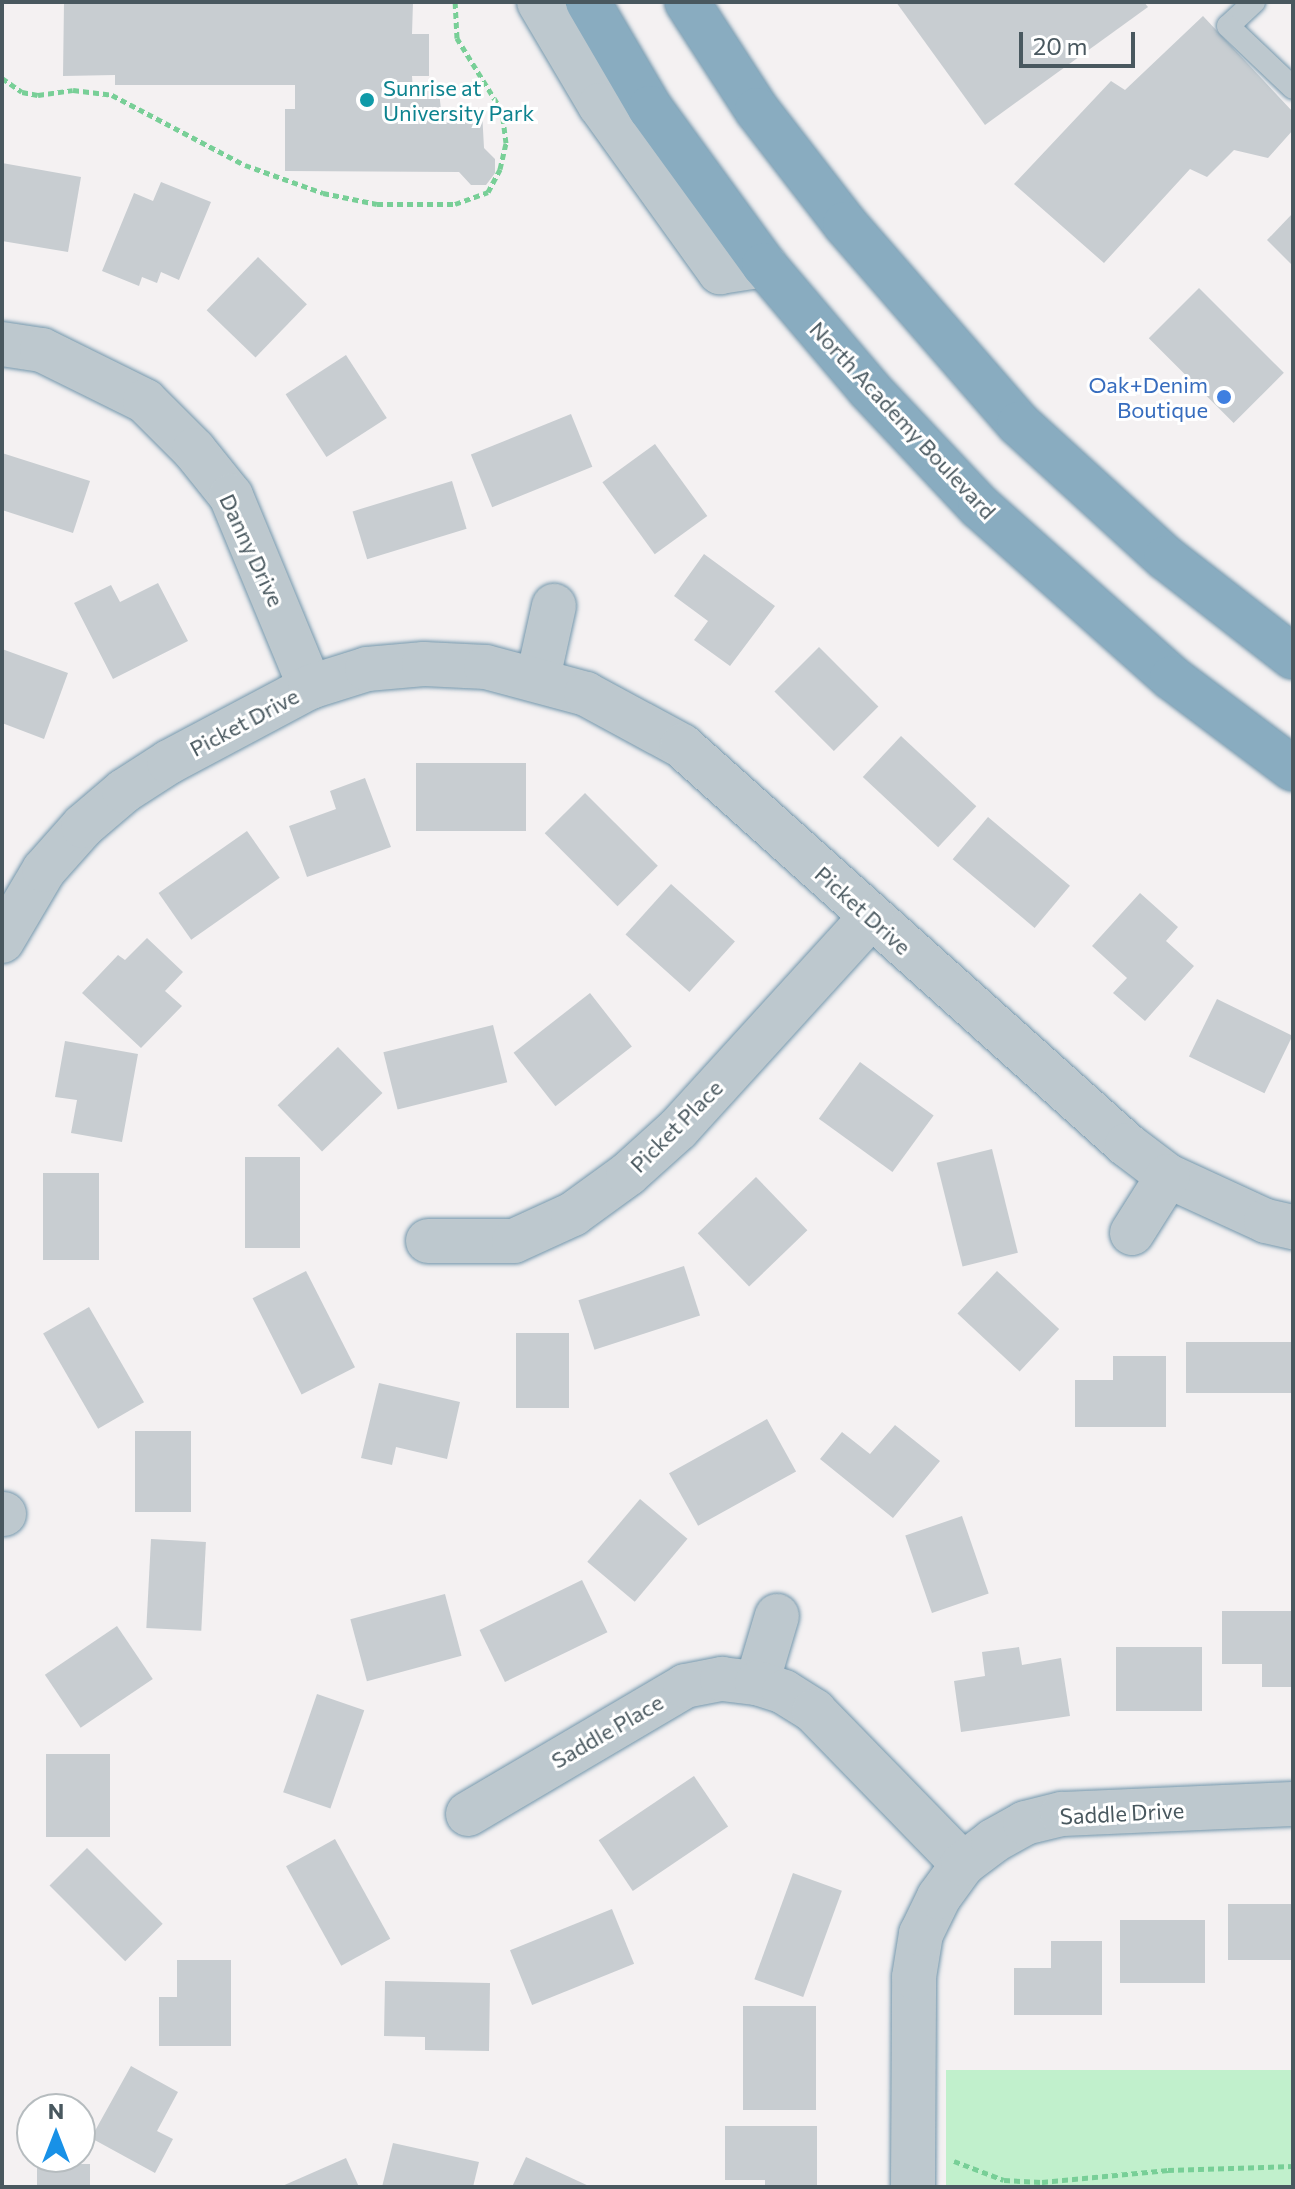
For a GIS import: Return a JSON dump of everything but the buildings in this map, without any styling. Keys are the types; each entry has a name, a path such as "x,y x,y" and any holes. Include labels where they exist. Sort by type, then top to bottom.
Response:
{"highway":[{"name":"North Academy Boulevard","path":"588,2 650,108 764,265 869,389 980,507 1172,678 1293,769"},
{"path":"687,2 757,110 845,224 1019,424 1166,558 1293,657"}],"street":[{"path":"539,2 600,105 720,272 764,265"},
{"name":"Danny Drive","path":"2,344 42,350 145,401 194,450 231,496 310,687"},
{"path":"538,678 554,606"},
{"name":"Picket Drive","path":"6,922 44,870 83,826 124,791 169,762 310,687 367,669 424,664 486,667 538,678 586,694 682,746 1127,1145 1168,1176 1266,1221 1293,1227"},
{"name":"Picket Place","path":"428,1241 514,1241 573,1214 628,1174 678,1129 871,917"},
{"path":"1132,1233 1168,1176"},
{"path":"757,1683 777,1616"},
{"name":"Saddle Place","path":"468,1814 685,1686 722,1679 757,1683 784,1692 814,1711 963,1864"},
{"name":"Saddle Drive","path":"913,2187 914,1977 921,1934 939,1897 963,1864 993,1841 1025,1823 1062,1814 1293,1804"}],"lane":[{"path":"1254,2 1228,26 1293,88"}],"path":[{"path":"2,78 30,94 73,90 112,95 245,165 323,193 377,204 455,204 488,192 500,169 506,143 502,111 457,38 455,2"},
{"path":"950,2159 1004,2180 1056,2181 1168,2170 1293,2166"},
{"path":"1046,2187 1056,2181"}],"green space":[{"path":"946,2070 1293,2070 1293,2187 946,2187"}],"place":[{"name":"Sunrise at University Park","path":"367,100"},
{"name":"Oak+Denim Boutique","path":"1224,397"}]}
